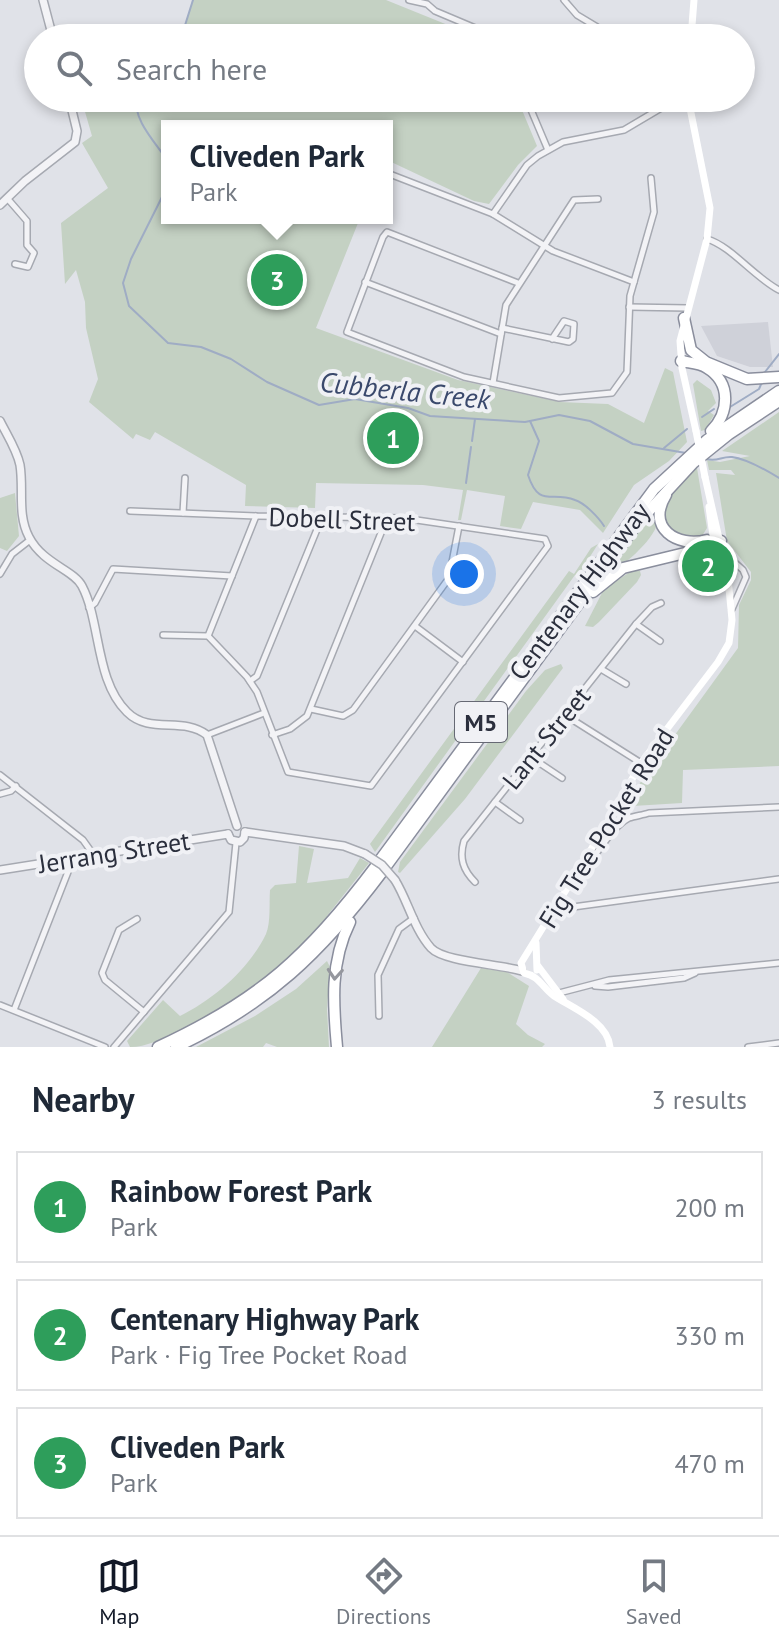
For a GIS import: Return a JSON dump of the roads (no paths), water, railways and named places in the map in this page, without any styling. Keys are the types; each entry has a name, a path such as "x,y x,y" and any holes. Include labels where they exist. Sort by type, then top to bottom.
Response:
{"highway":[{"path":"686,313 691,350 706,362"},
{"path":"681,361 688,356 747,379 779,377"},
{"path":"681,361 707,368 718,377 725,391 723,414 707,440"},
{"name":"Centenary Highway","path":"348,910 636,525 707,440 779,391"},
{"name":"Centenary Highway","path":"381,866 654,489 693,457 779,401"},
{"path":"669,486 661,510 664,529 679,541 715,541"},
{"path":"560,629 594,591 623,568 700,549 715,541"},
{"path":"700,549 711,554 719,566"},
{"path":"337,1047 334,968 348,910"},
{"name":"M5","path":"158,1047 211,1021 264,987 348,910"},
{"name":"M5","path":"176,1047 231,1018 279,986 316,952 348,910"}],"main road":[{"path":"692,24 694,0"},
{"name":"Fig Tree Pocket Road","path":"691,112 710,208 707,239 680,341 681,361 708,492 719,566 728,590"},
{"name":"Fig Tree Pocket Road","path":"523,959 641,763 725,651 731,636 728,590 715,541 708,492"},
{"name":"Fig Tree Pocket Road","path":"536,941 538,964 559,996"},
{"path":"530,957 538,964 533,974 522,971 523,959 530,957"},
{"name":"Fig Tree Pocket Road","path":"533,974 601,1028 609,1038 610,1047"}],"street":[{"path":"43,0 49,24"},
{"path":"409,0 428,2 435,11 466,24"},
{"path":"564,0 577,15 592,24"},
{"path":"15,264 28,267 34,253 27,245 27,221 3,202 75,142 77,131 72,112"},
{"path":"532,112 548,150"},
{"path":"493,214 527,165 548,150 563,142 616,134 654,112"},
{"path":"393,175 493,214 545,247 634,282"},
{"path":"518,283 387,232 347,332 438,369 493,383 559,398 612,393 627,372 629,307 654,212 651,178"},
{"path":"493,383 506,305 518,283 574,200 598,199"},
{"path":"707,239 723,246 740,263 779,290"},
{"path":"365,282 501,331 569,342 573,339 574,324 564,321 552,339"},
{"path":"629,307 686,313"},
{"path":"1,423 19,460 22,514 30,540 44,557 81,584 107,675 117,700 126,712 147,724 195,727 207,735 237,826 245,832 341,846 365,854 382,865 395,880 428,945 438,954 522,971"},
{"path":"183,513 185,478"},
{"name":"Dobell Street","path":"130,511 409,519 545,539 548,546 463,662"},
{"path":"208,636 256,516"},
{"path":"250,681 257,676 313,539 318,518"},
{"path":"272,735 301,723 311,709 382,532 384,518"},
{"path":"311,709 343,716 352,711 449,578 459,526"},
{"path":"0,574 12,554 30,540"},
{"path":"715,541 743,570 746,579 731,612"},
{"path":"89,608 95,603 113,569 232,576"},
{"path":"728,590 741,589"},
{"name":"Lant Street","path":"475,882 467,874 463,863 464,841 636,624 652,607 661,603"},
{"path":"636,624 660,641"},
{"path":"163,635 208,636 250,681 288,772 371,786 463,662 415,626"},
{"path":"601,669 626,684"},
{"path":"207,735 264,713"},
{"path":"565,715 641,763"},
{"path":"532,758 562,778"},
{"path":"0,775 83,840 93,854"},
{"path":"0,794 16,786"},
{"path":"495,802 520,820"},
{"path":"573,879 586,869 619,826 630,818 649,813 779,807"},
{"path":"236,843 228,834 230,828 237,826"},
{"path":"236,843 242,841 245,832"},
{"name":"Jerrang Street","path":"0,870 228,834"},
{"path":"114,1047 229,912 236,843"},
{"path":"14,1010 74,863 73,858"},
{"path":"560,900 573,907 779,879"},
{"path":"379,1016 378,975 399,929 415,918"},
{"path":"137,919 119,930 102,973 105,980 144,1012"},
{"path":"503,965 523,959"},
{"path":"559,996 592,986 684,978 696,973 779,963"},
{"path":"0,1005 105,1047"},
{"path":"748,1047 779,1043"}],"waterway":[{"name":"Cubberla Creek","path":"185,24 193,0"},
{"name":"Cubberla Creek","path":"138,112 161,152"},
{"name":"Cubberla Creek","path":"161,199 131,259 123,283 129,306 168,343 201,347 231,359 267,382 319,405 355,399 408,408 430,416 525,422 559,415 590,421 633,444 686,453"},
{"path":"765,372 779,354"},
{"path":"730,407 759,389 762,382"},
{"path":"702,417 714,409"},
{"path":"472,441 475,419"},
{"path":"530,421 539,441 528,475 532,485 541,495 579,502 604,526"},
{"path":"664,448 687,429"},
{"path":"466,483 471,447"},
{"name":"Cubberla Creek","path":"707,459 738,458 779,478"}],"place":[{"name":"Cliveden Park","path":"277,280"},
{"name":"Rainbow Forest Park","path":"393,438"},
{"name":"Centenary Highway Park","path":"708,566"}]}
